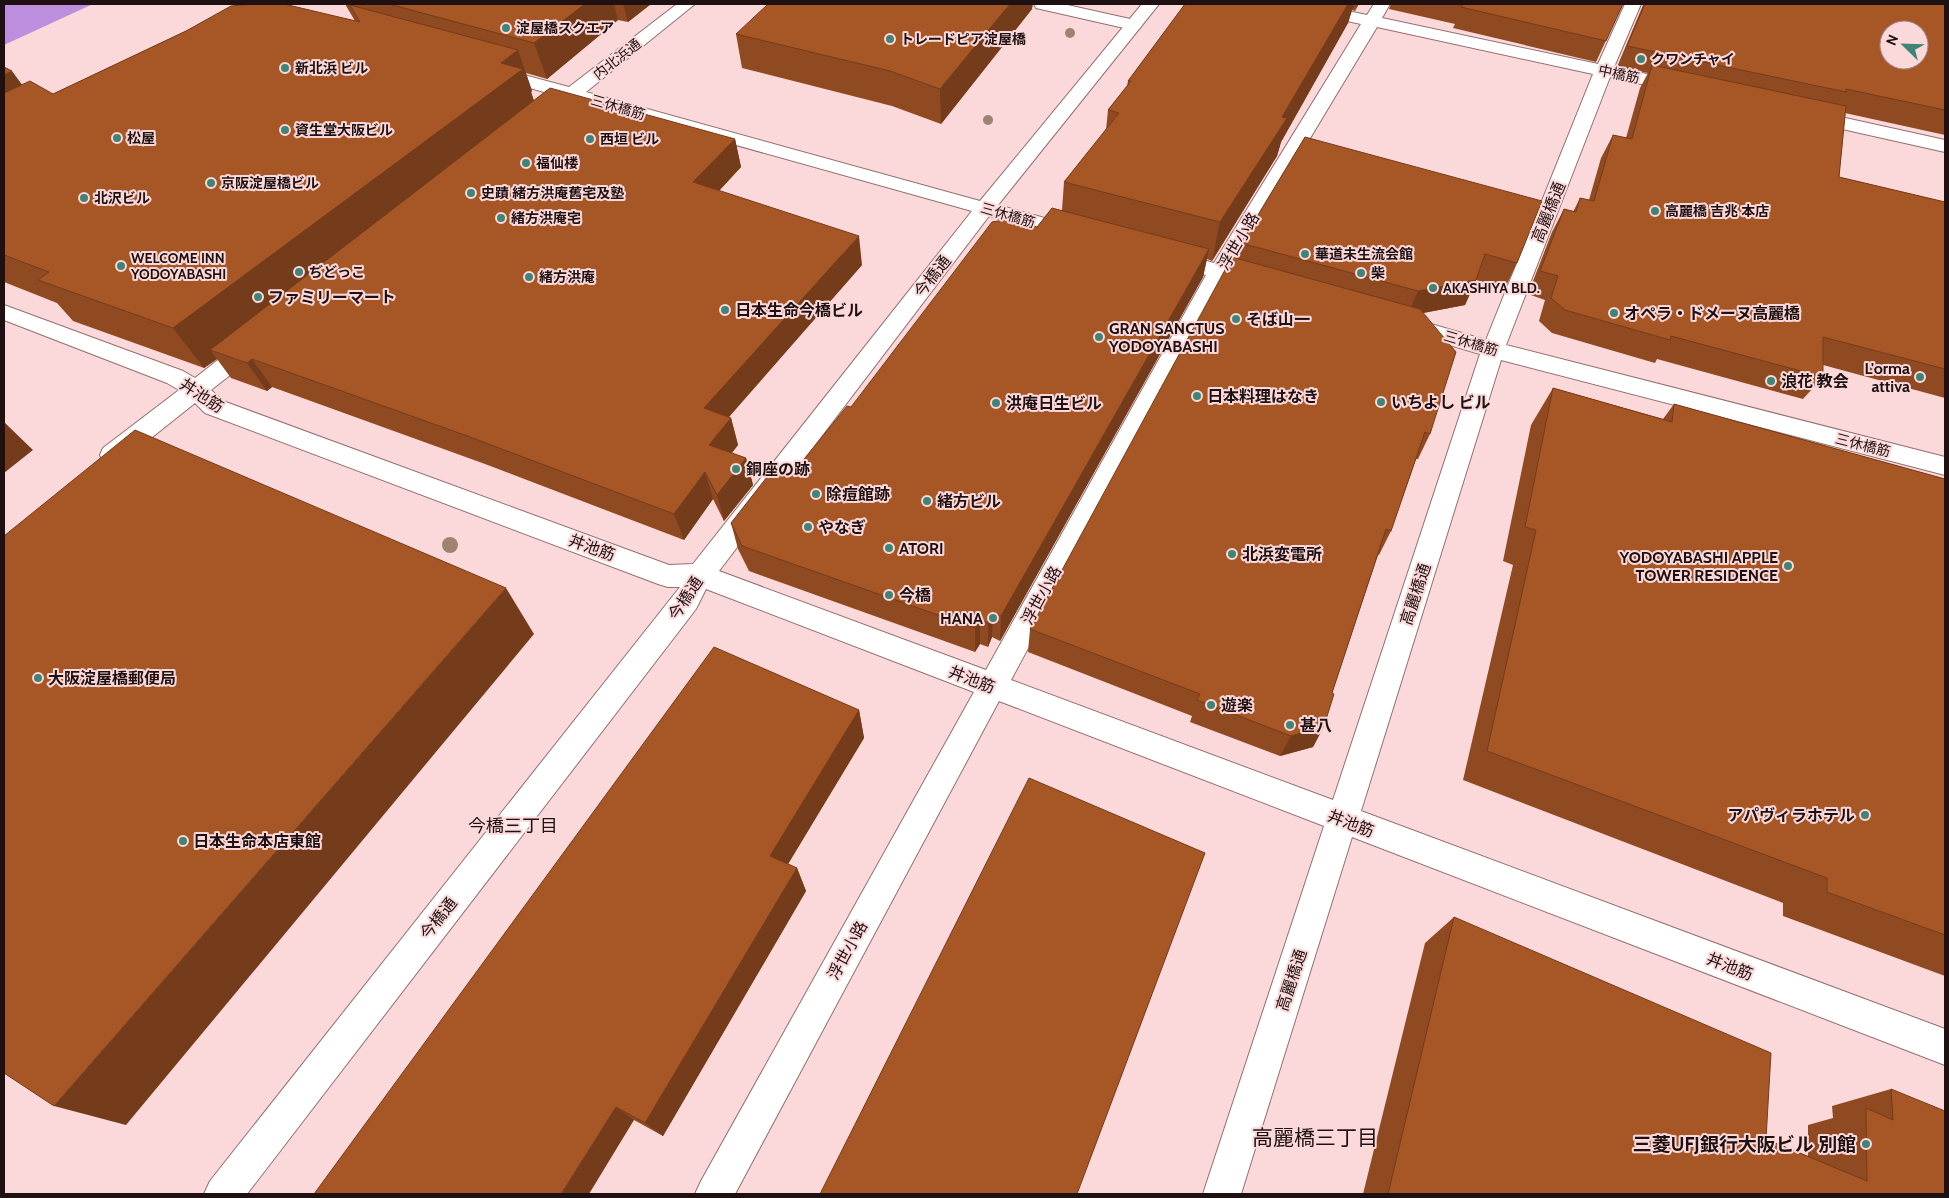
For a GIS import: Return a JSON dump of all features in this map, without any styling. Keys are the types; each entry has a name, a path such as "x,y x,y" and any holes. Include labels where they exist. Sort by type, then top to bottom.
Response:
{"street":[{"name":"内北浜通","path":"548,112 687,4"},
{"path":"1042,4 1133,25"},
{"name":"今橋通","path":"223,1194 686,601 700,575 985,208 1151,4"},
{"name":"中橋筋","path":"1292,4 1377,12 1604,70 1702,92"},
{"name":"高麗橋通","path":"1222,1194 1494,350 1604,70 1633,4"},
{"name":"浮世小路","path":"714,1194 1219,272 1377,12"},
{"name":"三休橋筋","path":"478,68 1096,239"},
{"path":"1789,112 1945,146"},
{"path":"1153,254 1276,288"},
{"name":"丼池筋","path":"4,312 175,377 196,390 214,407 668,576 700,575 1342,820 1945,1047"},
{"name":"三休橋筋","path":"1389,320 1494,350 1945,466"},
{"path":"96,468 266,334"}],"shaded area":[{"path":"4,4 93,4 4,45"}],"building":[{"path":"284,4 360,22 350,5 518,50 501,63 523,69 173,328 38,280 49,272 4,255 4,93 30,81 53,94 186,31 231,6"},
{"path":"389,4 585,4 534,43"},
{"path":"768,4 1010,4 940,89 890,71 736,34"},
{"path":"1185,4 1348,4 1282,117 1287,118 1220,222 1064,182 1119,113 1108,110 1131,81 1128,81"},
{"path":"1463,4 1623,4 1606,41 1461,7"},
{"path":"1645,4 1945,4 1945,110 1846,89 1846,92 1627,46"},
{"path":"1652,65 1846,106 1839,177 1945,202 1945,369 1823,337 1823,377 1671,336 1670,340 1565,310 1551,298 1558,276 1540,271 1564,209 1576,212 1580,198 1594,201 1613,135 1632,139"},
{"path":"4,67 12,71 4,75"},
{"path":"550,88 735,139 693,182 859,236 704,408 731,418 709,445 746,458 717,495 705,472 674,514 470,437 252,359 247,363 210,350"},
{"path":"1305,137 1542,201 1517,263 1485,254 1476,280 1418,291 1241,243"},
{"path":"1052,208 1209,249 1001,616 993,613 988,623 980,620 975,628 742,546 731,523 774,468 792,474 847,406 851,407 992,222 1010,219 1037,227"},
{"path":"1232,257 1420,309 1456,352 1430,434 1425,432 1391,531 1386,529 1332,693 1334,694 1324,726 1291,736 1197,700 1200,694 1030,629"},
{"path":"1553,388 1672,422 1674,404 1945,479 1945,935 1827,892 1827,878 1487,751 1536,530 1525,527"},
{"name":"日本生命本店東館","path":"135,430 506,588 54,1106 4,1073 4,536"},
{"path":"714,647 859,710 770,856 797,868 645,1123 616,1107 561,1194 314,1194"},
{"path":"1029,778 1205,853 1077,1194 820,1194"},
{"path":"1454,917 1771,1053 1766,1139 1867,1181 1866,1108 1893,1120 1891,1089 1945,1111 1945,1194 1388,1194"}],"place":[{"name":"淀屋橋スクエア","path":"506,28"},
{"name":"トレードピア淀屋橋","path":"890,39"},
{"name":"クワンチャイ","path":"1641,59"},
{"name":"新北浜 ビル","path":"285,68"},
{"name":"資生堂大阪ビル","path":"285,130"},
{"name":"松屋","path":"117,138"},
{"name":"西垣 ビル","path":"590,139"},
{"name":"福仙楼","path":"526,163"},
{"name":"京阪淀屋橋ビル","path":"211,183"},
{"name":"史蹟 緒方洪庵舊宅及塾","path":"471,193"},
{"name":"北沢ビル","path":"84,198"},
{"name":"高麗橋 吉兆 本店","path":"1655,211"},
{"name":"緒方洪庵宅","path":"501,218"},
{"name":"華道未生流会館","path":"1305,254"},
{"name":"WELCOME INN YODOYABASHI","path":"121,266"},
{"name":"ぢどっこ","path":"299,272"},
{"name":"柴","path":"1361,273"},
{"name":"緒方洪庵","path":"529,277"},
{"name":"AKASHIYA BLD.","path":"1433,288"},
{"name":"ファミリーマート","path":"258,297"},
{"name":"日本生命今橋ビル","path":"725,310"},
{"name":"オペラ・ドメーヌ高麗橋","path":"1614,313"},
{"name":"そば山一","path":"1236,319"},
{"name":"GRAN SANCTUS YODOYABASHI","path":"1099,337"},
{"name":"L'orma attiva","path":"1920,377"},
{"name":"浪花 教会","path":"1771,381"},
{"name":"日本料理はなき","path":"1197,396"},
{"name":"いちよし ビル","path":"1381,402"},
{"name":"洪庵日生ビル","path":"996,403"},
{"name":"銅座の跡","path":"736,469"},
{"name":"除痘館跡","path":"816,494"},
{"name":"緒方ビル","path":"927,501"},
{"name":"やなぎ","path":"808,527"},
{"name":"ATORI","path":"889,548"},
{"name":"北浜変電所","path":"1232,554"},
{"name":"YODOYABASHI APPLE TOWER RESIDENCE","path":"1788,566"},
{"name":"今橋","path":"889,595"},
{"name":"HANA","path":"993,618"},
{"name":"大阪淀屋橋郵便局","path":"38,678"},
{"name":"遊楽","path":"1211,705"},
{"name":"甚八","path":"1290,725"},
{"name":"アパヴィラホテル","path":"1865,815"},
{"name":"日本生命本店東館","path":"183,841"},
{"name":"三菱UFJ銀行大阪ビル 別館","path":"1866,1144"}],"district":[{"name":"今橋三丁目","path":"513,826"},
{"name":"高麗橋三丁目","path":"1315,1138"}]}
